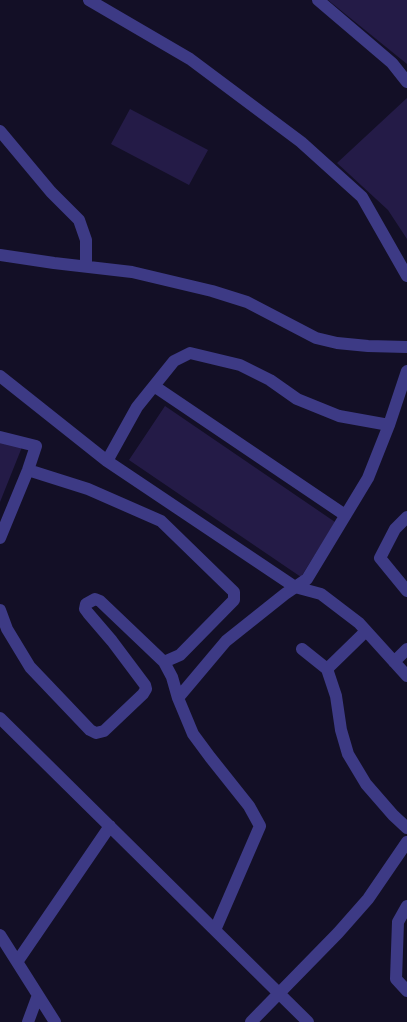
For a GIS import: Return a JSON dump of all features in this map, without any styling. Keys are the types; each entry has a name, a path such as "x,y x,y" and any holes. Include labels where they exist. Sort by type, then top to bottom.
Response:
{"street":[{"path":"89,0 190,59 301,142 362,197 405,268"},
{"path":"318,0 392,63 407,82"},
{"path":"0,131 50,192 79,220 86,240 86,266"},
{"path":"0,255 132,272 212,291 247,302 316,338 337,343 407,347"},
{"path":"107,462 137,407 174,361 190,353 240,365 270,380 297,399 339,416 389,425"},
{"path":"178,698 226,641 307,579 368,478 389,425 406,374"},
{"path":"0,376 107,462 295,587 321,594 359,623 407,676"},
{"path":"154,386 345,515"},
{"path":"0,437 36,446 0,538"},
{"path":"28,470 88,489 161,521 234,592 234,600 180,655 164,662"},
{"path":"407,517 395,529 380,558 407,591"},
{"path":"0,610 8,629 30,667 90,730 96,733 104,731 146,689 112,641 85,609 86,604 95,599 100,601 164,662 172,677 178,698 193,734 249,806 260,826 215,930"},
{"path":"327,669 366,631"},
{"path":"302,649 327,669 336,696 341,730 348,754 366,784 407,828"},
{"path":"394,662 407,649"},
{"path":"0,718 308,1022"},
{"path":"17,962 110,826"},
{"path":"251,1022 338,933 368,899 407,842"},
{"path":"407,906 398,922 396,978 407,990"},
{"path":"0,935 54,1022"},
{"path":"28,1022 38,995"}],"building":[{"path":"328,0 407,0 407,64"},
{"path":"407,98 407,239 388,210 337,163"},
{"path":"130,109 208,150 189,185 111,144"},
{"path":"165,406 335,522 301,577 129,460"},
{"path":"0,441 22,447 0,502"}]}
